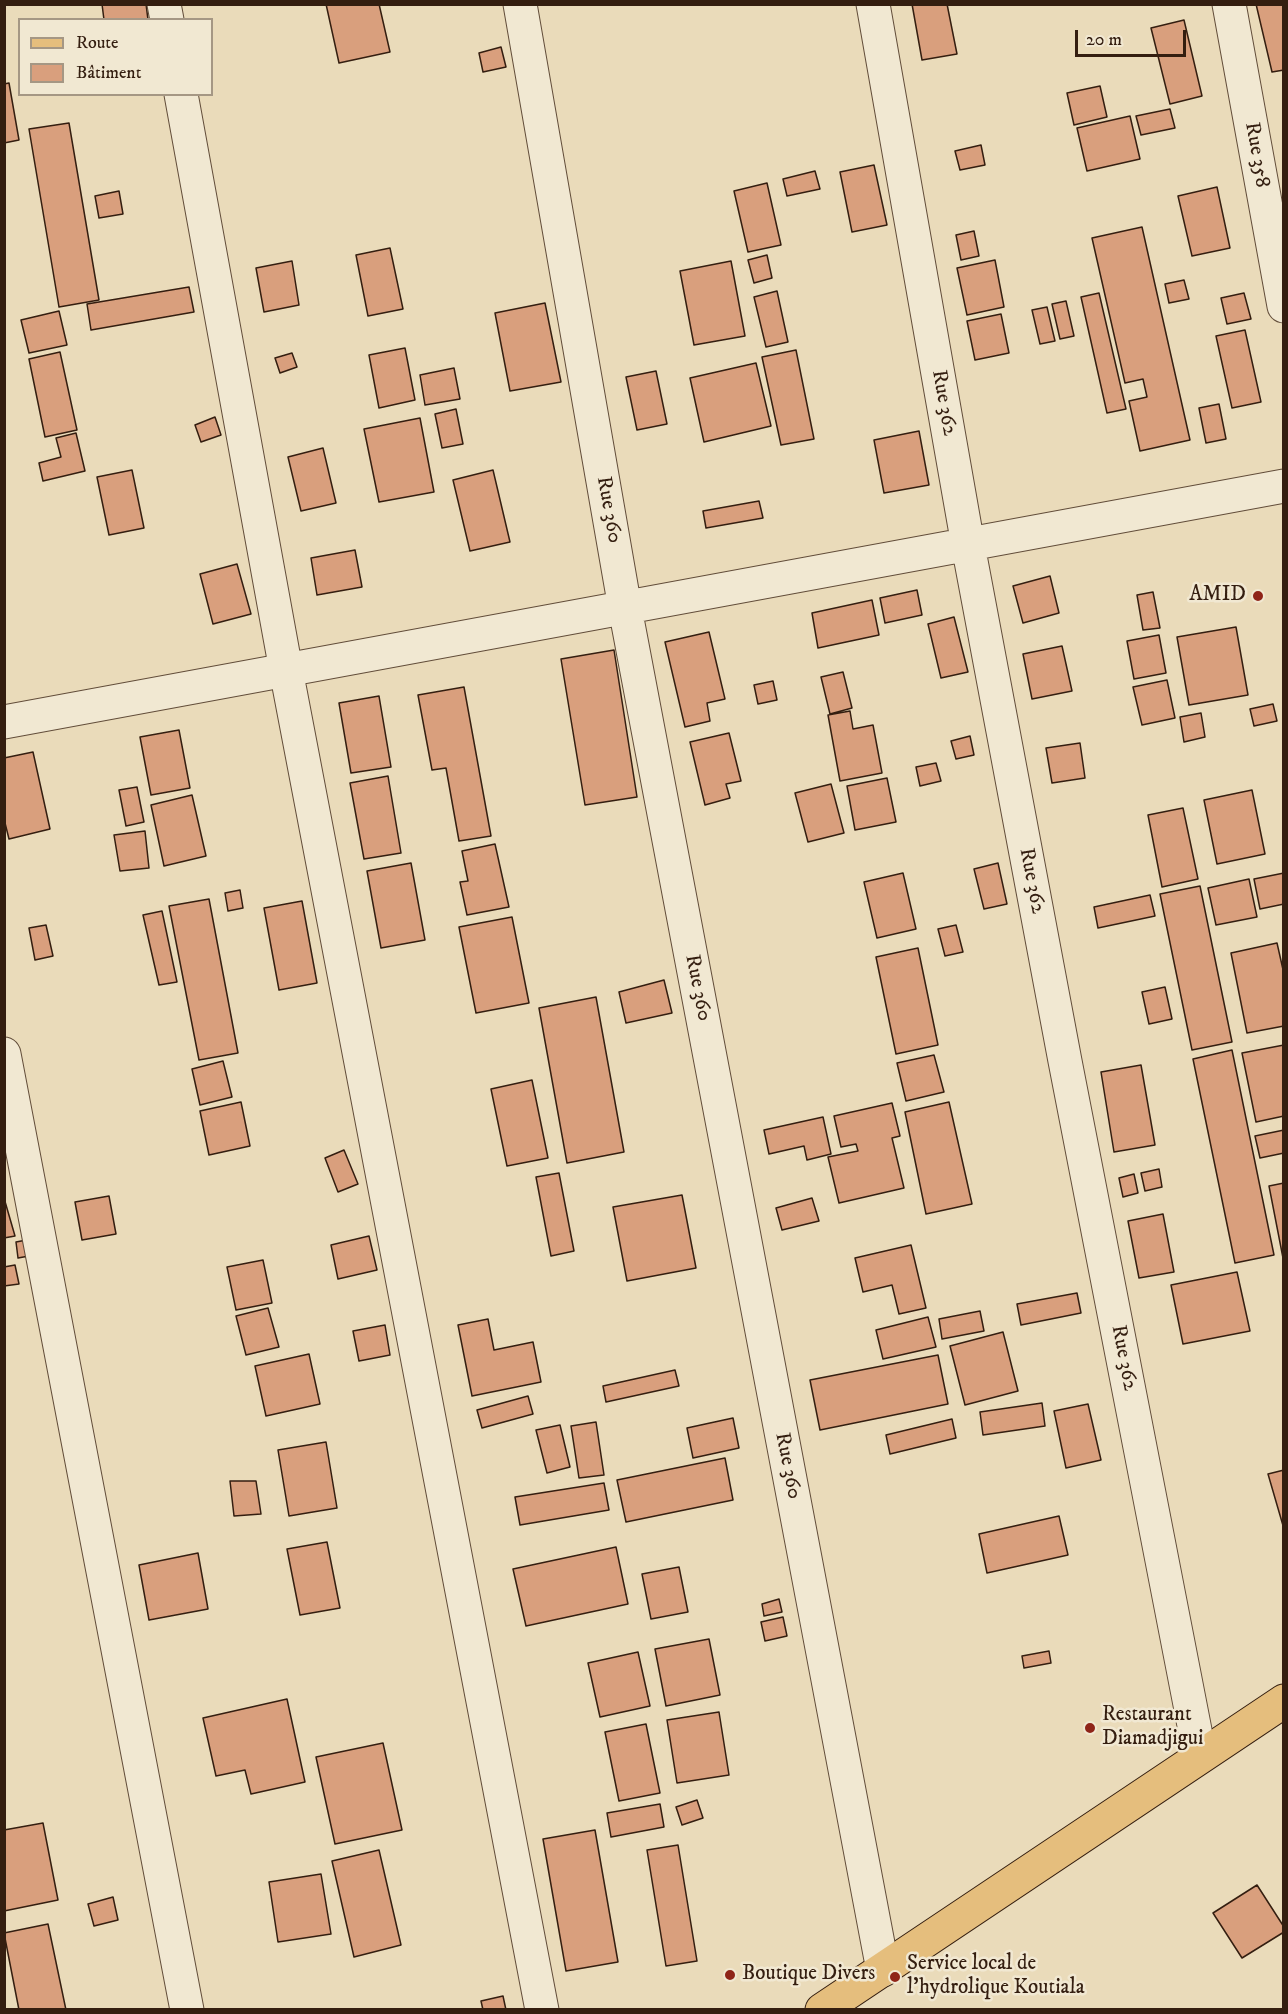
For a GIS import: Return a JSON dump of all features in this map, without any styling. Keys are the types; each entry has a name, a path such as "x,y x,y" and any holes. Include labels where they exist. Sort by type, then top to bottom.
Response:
{"main road":[{"path":"822,2010 1282,1703"}],"street":[{"name":"Rue 360","path":"520,4 625,608 883,1971"},
{"name":"Rue 362","path":"873,4 968,545 1200,1756"},
{"name":"Rue 358","path":"1229,4 1284,306"},
{"path":"181,96 286,670 542,2010"},
{"path":"4,722 1284,486"},
{"path":"4,1054 187,2010"}],"building":[{"path":"102,4 146,4 148,18 104,18"},
{"path":"326,4 379,4 390,52 339,63"},
{"path":"912,4 947,4 957,54 922,60"},
{"path":"1256,4 1284,4 1284,70 1272,72"},
{"path":"1184,20 1202,96 1170,104 1151,28"},
{"path":"501,47 506,67 483,72 479,53"},
{"path":"9,83 19,140 4,143 4,84"},
{"path":"1100,86 1107,117 1074,125 1067,93"},
{"path":"1170,109 1175,128 1141,135 1136,116"},
{"path":"1130,116 1140,159 1087,171 1077,128"},
{"path":"69,123 99,300 59,307 29,129"},
{"path":"981,145 985,165 960,170 955,151"},
{"path":"874,165 887,225 852,232 840,172"},
{"path":"815,171 820,189 787,196 783,179"},
{"path":"767,183 781,245 748,252 734,191"},
{"path":"1217,187 1230,248 1192,256 1178,196"},
{"path":"119,191 123,214 99,218 95,196"},
{"path":"1142,227 1190,440 1140,451 1129,401 1147,397 1143,379 1125,383 1092,238"},
{"path":"974,231 979,256 961,260 956,235"},
{"path":"390,248 403,309 368,316 356,255"},
{"path":"767,255 772,278 754,283 748,260"},
{"path":"995,260 1004,307 967,315 957,268"},
{"path":"292,261 299,305 264,312 256,268"},
{"path":"731,261 745,336 694,345 680,271"},
{"path":"1184,280 1189,299 1169,303 1165,284"},
{"path":"189,287 194,312 91,330 87,304"},
{"path":"777,291 788,342 766,347 754,297"},
{"path":"1099,293 1126,409 1107,413 1081,297"},
{"path":"1244,293 1251,319 1227,324 1221,298"},
{"path":"1066,301 1074,336 1060,339 1052,304"},
{"path":"545,303 561,382 510,391 495,313"},
{"path":"1047,307 1055,341 1040,344 1032,310"},
{"path":"59,311 67,345 29,353 21,320"},
{"path":"1001,314 1009,353 975,360 967,321"},
{"path":"1245,330 1261,402 1232,408 1216,336"},
{"path":"405,348 415,400 379,408 369,355"},
{"path":"796,350 814,439 781,445 762,357"},
{"path":"60,352 77,430 45,437 29,359"},
{"path":"292,353 297,367 280,373 275,358"},
{"path":"756,363 771,426 704,442 690,378"},
{"path":"454,368 460,399 425,405 420,375"},
{"path":"656,371 667,424 637,430 626,377"},
{"path":"1219,404 1226,439 1206,443 1199,408"},
{"path":"456,409 463,444 442,448 435,414"},
{"path":"215,417 221,435 201,442 195,425"},
{"path":"420,418 434,492 379,502 364,429"},
{"path":"919,431 929,485 884,493 874,440"},
{"path":"76,433 85,471 43,481 39,463 61,457 56,438"},
{"path":"323,448 336,503 301,511 288,457"},
{"path":"132,470 144,528 109,535 97,477"},
{"path":"493,470 510,542 470,551 453,480"},
{"path":"759,501 763,518 706,528 703,511"},
{"path":"355,550 362,587 317,595 311,558"},
{"path":"237,564 251,614 213,624 200,574"},
{"path":"1050,576 1059,613 1023,623 1013,586"},
{"path":"917,590 922,615 885,623 880,598"},
{"path":"1153,592 1160,628 1143,630 1137,595"},
{"path":"872,600 879,635 818,648 812,613"},
{"path":"954,617 968,672 941,678 928,624"},
{"path":"1236,627 1248,695 1189,705 1177,637"},
{"path":"709,632 725,699 707,703 710,721 685,727 665,642"},
{"path":"1159,635 1166,673 1134,679 1127,641"},
{"path":"1062,646 1072,691 1032,699 1023,654"},
{"path":"614,650 637,797 585,805 561,659"},
{"path":"843,672 852,708 830,714 821,677"},
{"path":"1167,680 1175,718 1142,725 1133,687"},
{"path":"773,681 777,700 758,704 754,685"},
{"path":"464,687 491,836 459,841 446,768 432,770 418,695"},
{"path":"379,696 391,767 351,773 339,703"},
{"path":"1273,704 1277,721 1254,726 1250,709"},
{"path":"850,711 853,729 873,725 882,773 840,781 828,715"},
{"path":"1201,713 1205,737 1184,742 1180,717"},
{"path":"179,730 190,788 151,795 140,737"},
{"path":"729,733 741,781 726,784 730,798 705,805 690,742"},
{"path":"970,736 974,755 956,759 951,741"},
{"path":"1080,743 1085,778 1052,783 1046,748"},
{"path":"33,752 50,829 9,839 4,819 4,758"},
{"path":"936,763 941,781 920,786 916,767"},
{"path":"388,776 401,853 364,859 350,783"},
{"path":"887,778 896,822 855,830 847,786"},
{"path":"831,784 844,833 808,842 795,793"},
{"path":"137,787 144,822 126,826 119,790"},
{"path":"1252,790 1265,854 1217,864 1204,800"},
{"path":"192,795 206,856 164,866 151,805"},
{"path":"1183,808 1198,879 1162,887 1148,815"},
{"path":"145,831 149,868 120,871 114,835"},
{"path":"495,844 509,907 467,915 460,882 468,881 462,851"},
{"path":"411,863 425,940 381,948 367,871"},
{"path":"998,863 1007,904 984,909 974,869"},
{"path":"903,873 916,929 877,938 864,882"},
{"path":"1284,873 1284,904 1260,909 1254,879"},
{"path":"1249,879 1257,917 1216,925 1208,888"},
{"path":"1200,886 1232,1042 1192,1050 1160,894"},
{"path":"240,890 243,908 228,911 225,893"},
{"path":"1150,895 1155,916 1098,928 1094,907"},
{"path":"209,899 238,1053 199,1060 169,906"},
{"path":"302,901 317,983 279,990 264,908"},
{"path":"162,911 177,982 159,985 143,915"},
{"path":"512,917 529,1003 476,1013 459,927"},
{"path":"46,925 53,956 35,960 29,928"},
{"path":"956,925 963,952 945,956 938,929"},
{"path":"1277,943 1284,974 1284,1026 1247,1033 1231,953"},
{"path":"918,948 938,1045 896,1054 876,957"},
{"path":"664,980 672,1013 626,1023 619,992"},
{"path":"1165,987 1172,1019 1149,1024 1142,992"},
{"path":"596,997 624,1152 567,1163 539,1008"},
{"path":"1284,1045 1284,1116 1256,1122 1242,1053"},
{"path":"1232,1050 1274,1255 1235,1263 1193,1059"},
{"path":"934,1055 944,1092 906,1101 897,1063"},
{"path":"223,1061 232,1097 200,1105 192,1069"},
{"path":"1141,1065 1155,1145 1114,1152 1101,1072"},
{"path":"532,1080 548,1158 507,1166 491,1089"},
{"path":"241,1102 250,1146 209,1155 200,1111"},
{"path":"949,1102 972,1204 926,1214 905,1112"},
{"path":"892,1103 900,1136 892,1138 904,1188 839,1203 828,1157 858,1151 856,1144 841,1147 834,1116"},
{"path":"823,1117 831,1154 807,1160 804,1146 769,1154 764,1130"},
{"path":"1284,1130 1284,1153 1260,1158 1255,1136"},
{"path":"344,1150 358,1184 338,1192 325,1158"},
{"path":"1159,1169 1162,1187 1145,1191 1141,1173"},
{"path":"559,1173 574,1251 551,1256 536,1177"},
{"path":"1134,1174 1138,1193 1123,1197 1119,1178"},
{"path":"1284,1183 1284,1258 1283,1258 1269,1186"},
{"path":"682,1195 696,1268 627,1281 613,1207"},
{"path":"109,1196 116,1234 82,1240 75,1202"},
{"path":"4,1198 15,1236 4,1238"},
{"path":"812,1198 819,1221 782,1230 776,1208"},
{"path":"1163,1214 1174,1272 1139,1278 1128,1221"},
{"path":"369,1236 377,1270 338,1279 331,1245"},
{"path":"37,1238 40,1254 18,1258 16,1242"},
{"path":"911,1245 926,1308 899,1314 892,1285 863,1292 855,1258"},
{"path":"263,1260 272,1303 236,1310 227,1267"},
{"path":"15,1265 19,1284 4,1286 4,1267"},
{"path":"1237,1272 1250,1331 1183,1344 1171,1285"},
{"path":"1077,1293 1081,1313 1021,1325 1017,1304"},
{"path":"268,1308 279,1347 246,1355 236,1316"},
{"path":"980,1311 984,1331 942,1339 939,1319"},
{"path":"928,1317 936,1347 883,1359 876,1330"},
{"path":"488,1319 494,1350 533,1342 541,1382 472,1396 458,1325"},
{"path":"385,1325 390,1355 359,1361 353,1331"},
{"path":"1003,1332 1018,1391 965,1405 950,1346"},
{"path":"309,1354 320,1404 266,1416 255,1366"},
{"path":"938,1355 948,1404 820,1430 810,1380"},
{"path":"675,1370 679,1386 606,1402 603,1386"},
{"path":"528,1396 533,1414 482,1428 477,1410"},
{"path":"1042,1403 1045,1426 983,1435 980,1412"},
{"path":"1088,1404 1101,1460 1066,1468 1054,1411"},
{"path":"733,1418 739,1448 693,1458 687,1428"},
{"path":"952,1419 956,1438 890,1454 886,1435"},
{"path":"596,1422 604,1475 579,1478 571,1426"},
{"path":"560,1425 570,1467 547,1473 536,1430"},
{"path":"326,1442 337,1508 289,1516 278,1450"},
{"path":"725,1458 733,1500 626,1522 617,1480"},
{"path":"1284,1470 1284,1529 1268,1474"},
{"path":"230,1481 256,1481 261,1514 234,1516"},
{"path":"604,1483 609,1510 520,1525 515,1497"},
{"path":"1059,1516 1068,1555 987,1573 979,1534"},
{"path":"327,1542 340,1608 300,1615 287,1549"},
{"path":"616,1547 628,1604 526,1626 513,1569"},
{"path":"198,1553 208,1609 149,1620 139,1565"},
{"path":"679,1567 688,1612 651,1619 642,1574"},
{"path":"779,1599 782,1612 764,1616 762,1604"},
{"path":"783,1617 787,1636 765,1641 761,1622"},
{"path":"709,1639 720,1695 666,1706 655,1649"},
{"path":"1049,1651 1051,1663 1024,1668 1022,1656"},
{"path":"638,1652 650,1706 600,1717 588,1663"},
{"path":"287,1699 305,1782 251,1794 245,1770 216,1776 203,1718"},
{"path":"719,1712 729,1775 677,1783 667,1720"},
{"path":"646,1724 660,1793 619,1801 605,1732"},
{"path":"383,1743 402,1830 335,1844 316,1757"},
{"path":"697,1800 703,1818 682,1825 676,1807"},
{"path":"660,1804 664,1827 611,1837 607,1813"},
{"path":"43,1823 58,1900 4,1911 4,1830"},
{"path":"595,1830 618,1962 566,1971 543,1839"},
{"path":"678,1845 697,1961 666,1966 647,1850"},
{"path":"379,1850 401,1945 354,1957 332,1861"},
{"path":"321,1874 331,1934 278,1942 269,1882"},
{"path":"1257,1885 1284,1927 1284,1932 1242,1958 1213,1913"},
{"path":"113,1897 118,1920 94,1926 88,1904"},
{"path":"48,1924 66,2010 19,2010 4,1933"},
{"path":"503,1996 506,2010 483,2010 481,2001"}],"place":[{"name":"AMID","path":"1258,596"},
{"name":"Restaurant Diamadjigui","path":"1090,1728"},
{"name":"Boutique Divers","path":"730,1975"},
{"name":"Service local de l'hydrolique Koutiala","path":"895,1977"}]}
